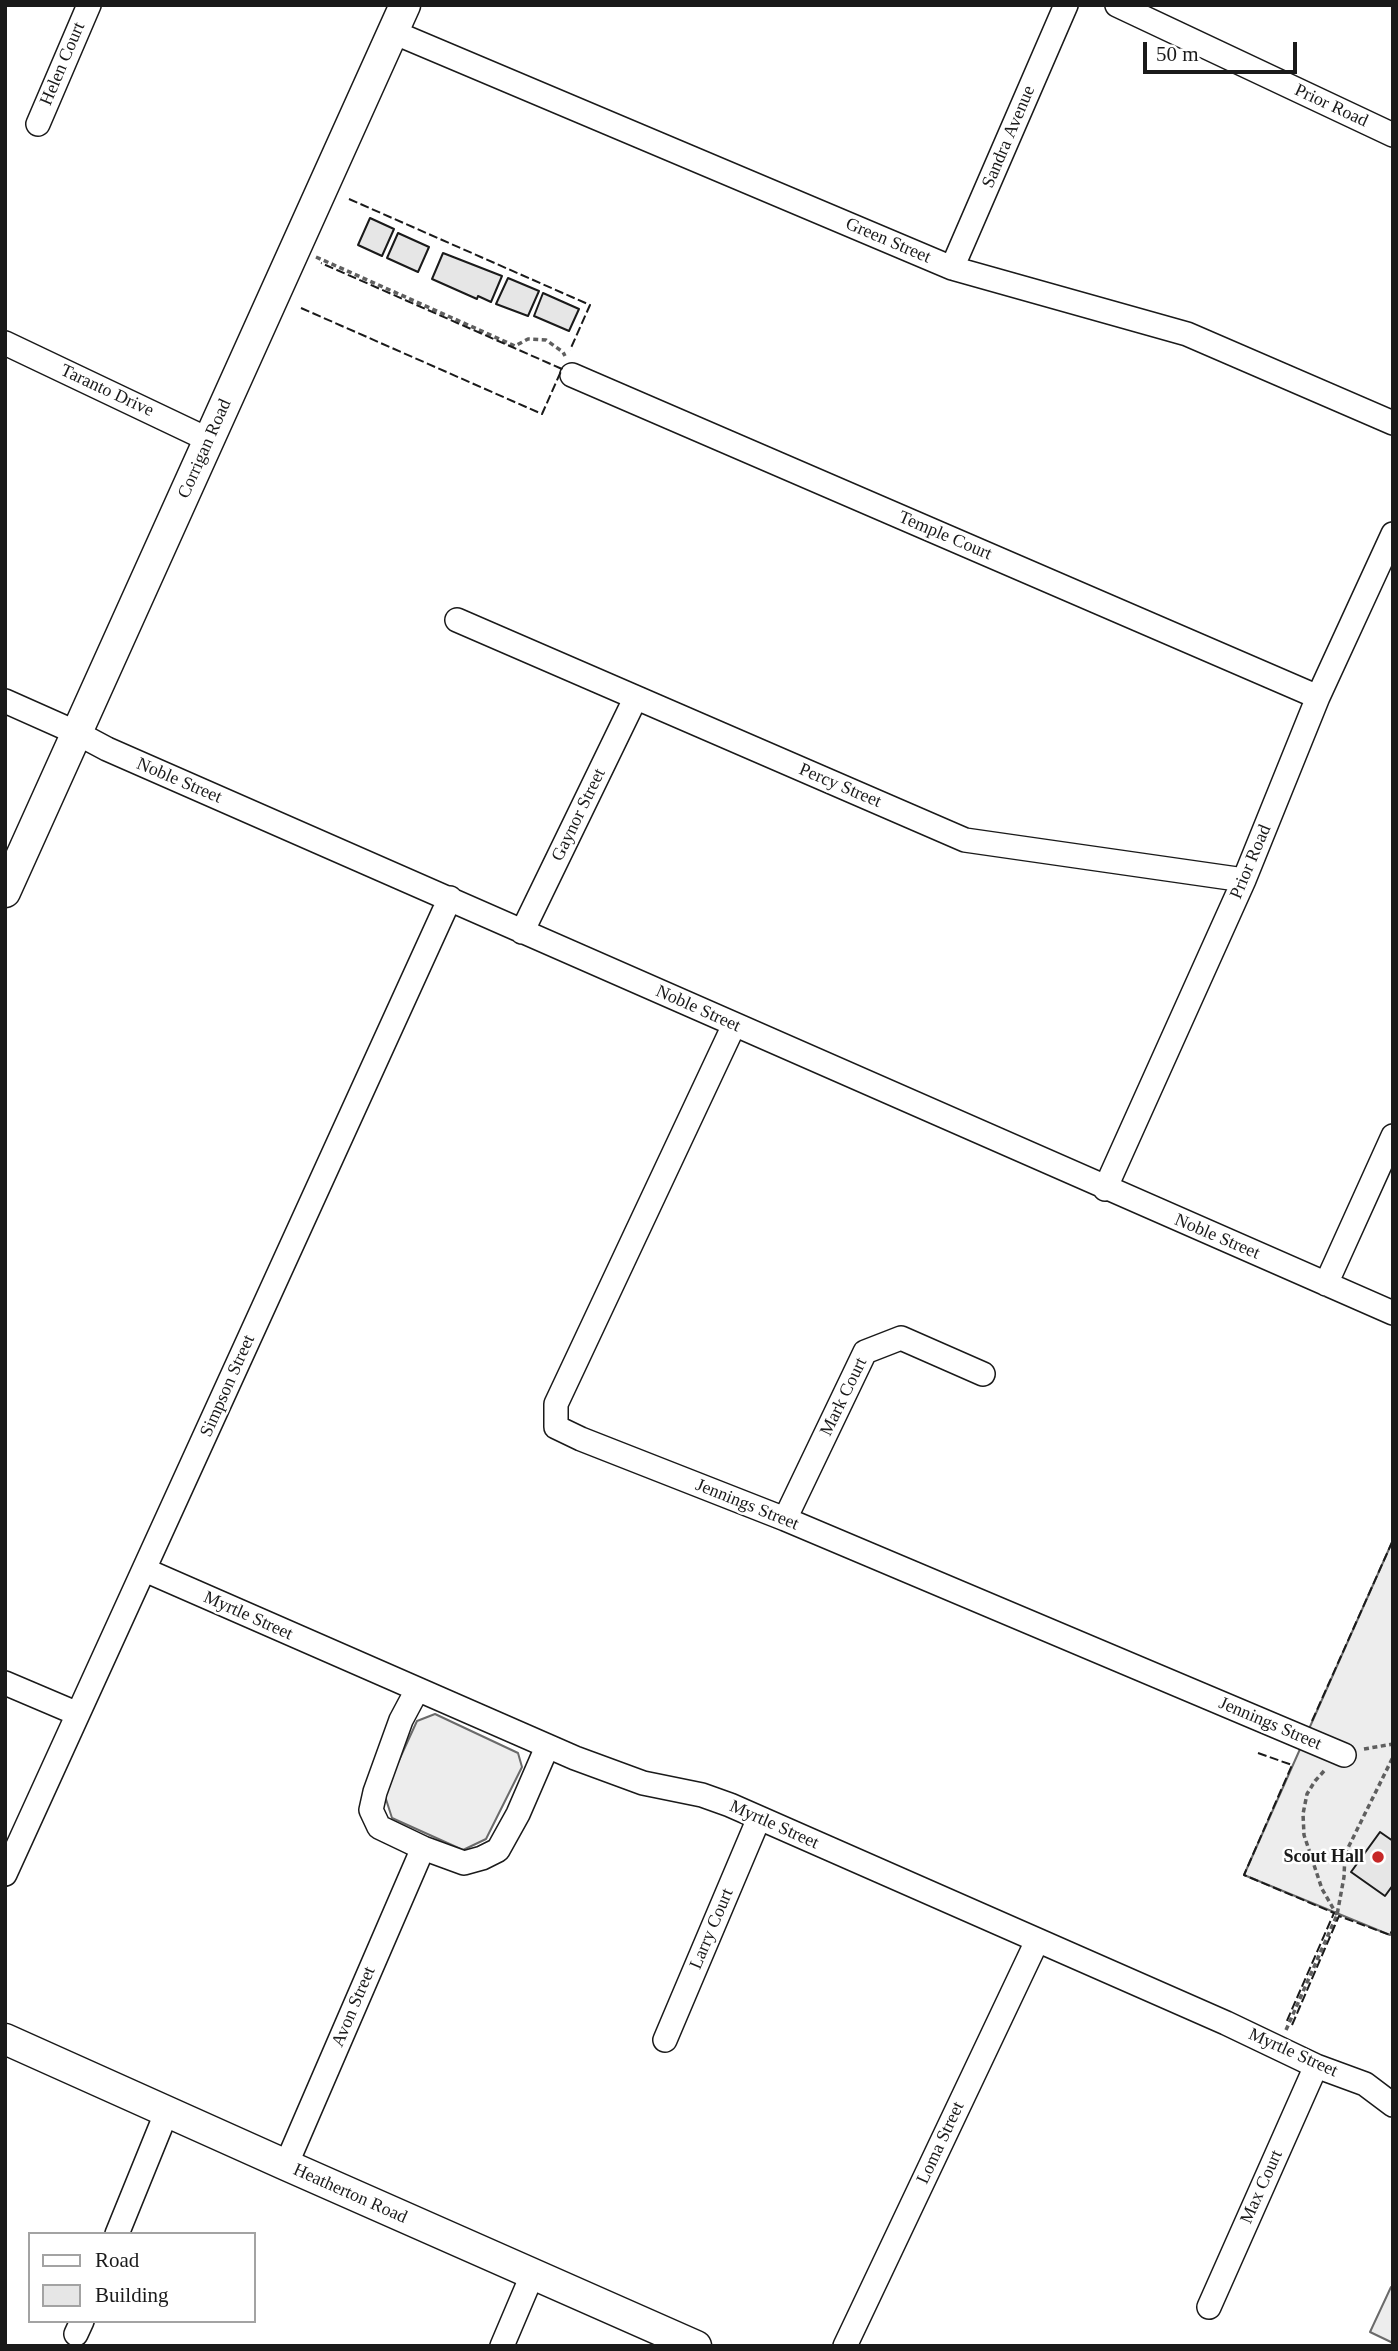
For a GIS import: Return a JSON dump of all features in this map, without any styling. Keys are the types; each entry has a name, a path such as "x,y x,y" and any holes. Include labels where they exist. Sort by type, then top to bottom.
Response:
{"main road":[{"name":"Corrigan Road","path":"5,892 405,5"},
{"name":"Heatherton Road","path":"5,2039 696,2346"}],"street":[{"name":"Helen Court","path":"38,124 89,5"},
{"name":"Sandra Avenue","path":"952,268 1066,5"},
{"name":"Prior Road","path":"1117,5 1393,135"},
{"name":"Green Street","path":"393,32 952,268 1187,334 1393,423"},
{"name":"Taranto Drive","path":"5,343 209,440"},
{"name":"Temple Court","path":"572,375 1318,697"},
{"name":"Prior Road","path":"1105,1189 1244,880 1318,697 1393,534"},
{"name":"Percy Street","path":"457,620 965,840 1244,880"},
{"name":"Gaynor Street","path":"522,932 635,698"},
{"name":"Noble Street","path":"5,701 107,749 522,932 1393,1313"},
{"name":"Simpson Street","path":"5,1874 450,898"},
{"name":"Jennings Street","path":"734,1025 556,1404 556,1427 785,1519 1344,1755"},
{"path":"1326,1284 1393,1136"},
{"name":"Mark Court","path":"785,1519 865,1352 901,1338 983,1374"},
{"name":"Myrtle Street","path":"145,1570 547,1747 643,1783 702,1795 758,1818 1279,2047 1316,2066 1365,2084 1393,2105"},
{"path":"5,1683 78,1714"},
{"path":"417,1690 401,1720 371,1810 379,1827 423,1848 464,1863 498,1850 518,1814 547,1747"},
{"name":"Larry Court","path":"665,2040 758,1818"},
{"name":"Avon Street","path":"286,2165 423,1848"},
{"name":"Loma Street","path":"845,2346 1037,1941"},
{"name":"Max Court","path":"1209,2307 1316,2066"},
{"path":"118,2232 167,2111"},
{"path":"502,2346 533,2273"}],"path":[{"path":"295,248 515,346 528,338 546,340 563,352 572,375"},
{"path":"1337,1915 1322,1889 1304,1835 1303,1814 1307,1794 1315,1781 1344,1755 1376,1745 1393,1744"},
{"path":"1279,2047 1337,1915 1345,1854 1393,1757"}],"shaded area":[{"path":"1393,1540 1393,1929 1390,1935 1244,1875"},
{"path":"435,1714 518,1753 522,1767 486,1839 463,1850 392,1818 384,1793 417,1721"},
{"path":"1391,2287 1393,2288 1393,2343 1370,2332"}],"building":[{"path":"370,218 394,229 382,256 358,245"},
{"path":"398,233 429,247 418,272 387,258"},
{"path":"443,253 502,276 491,302 478,296 477,299 432,279"},
{"path":"508,278 539,291 528,316 496,304"},
{"path":"543,293 579,309 569,331 534,316"},
{"name":"Scout Hall","path":"1380,1832 1393,1841 1393,1885 1385,1896 1351,1872"}],"fence":[{"path":"349,199 590,305 570,350"},
{"path":"301,308 542,414 562,369 321,263"},
{"path":"1312,1721 1393,1540"},
{"path":"1258,1753 1292,1765 1244,1875 1334,1913 1286,2023"},
{"path":"1292,2025 1339,1916 1390,1935 1393,1929"}],"place":[{"name":"Scout Hall","path":"1378,1857"}]}
